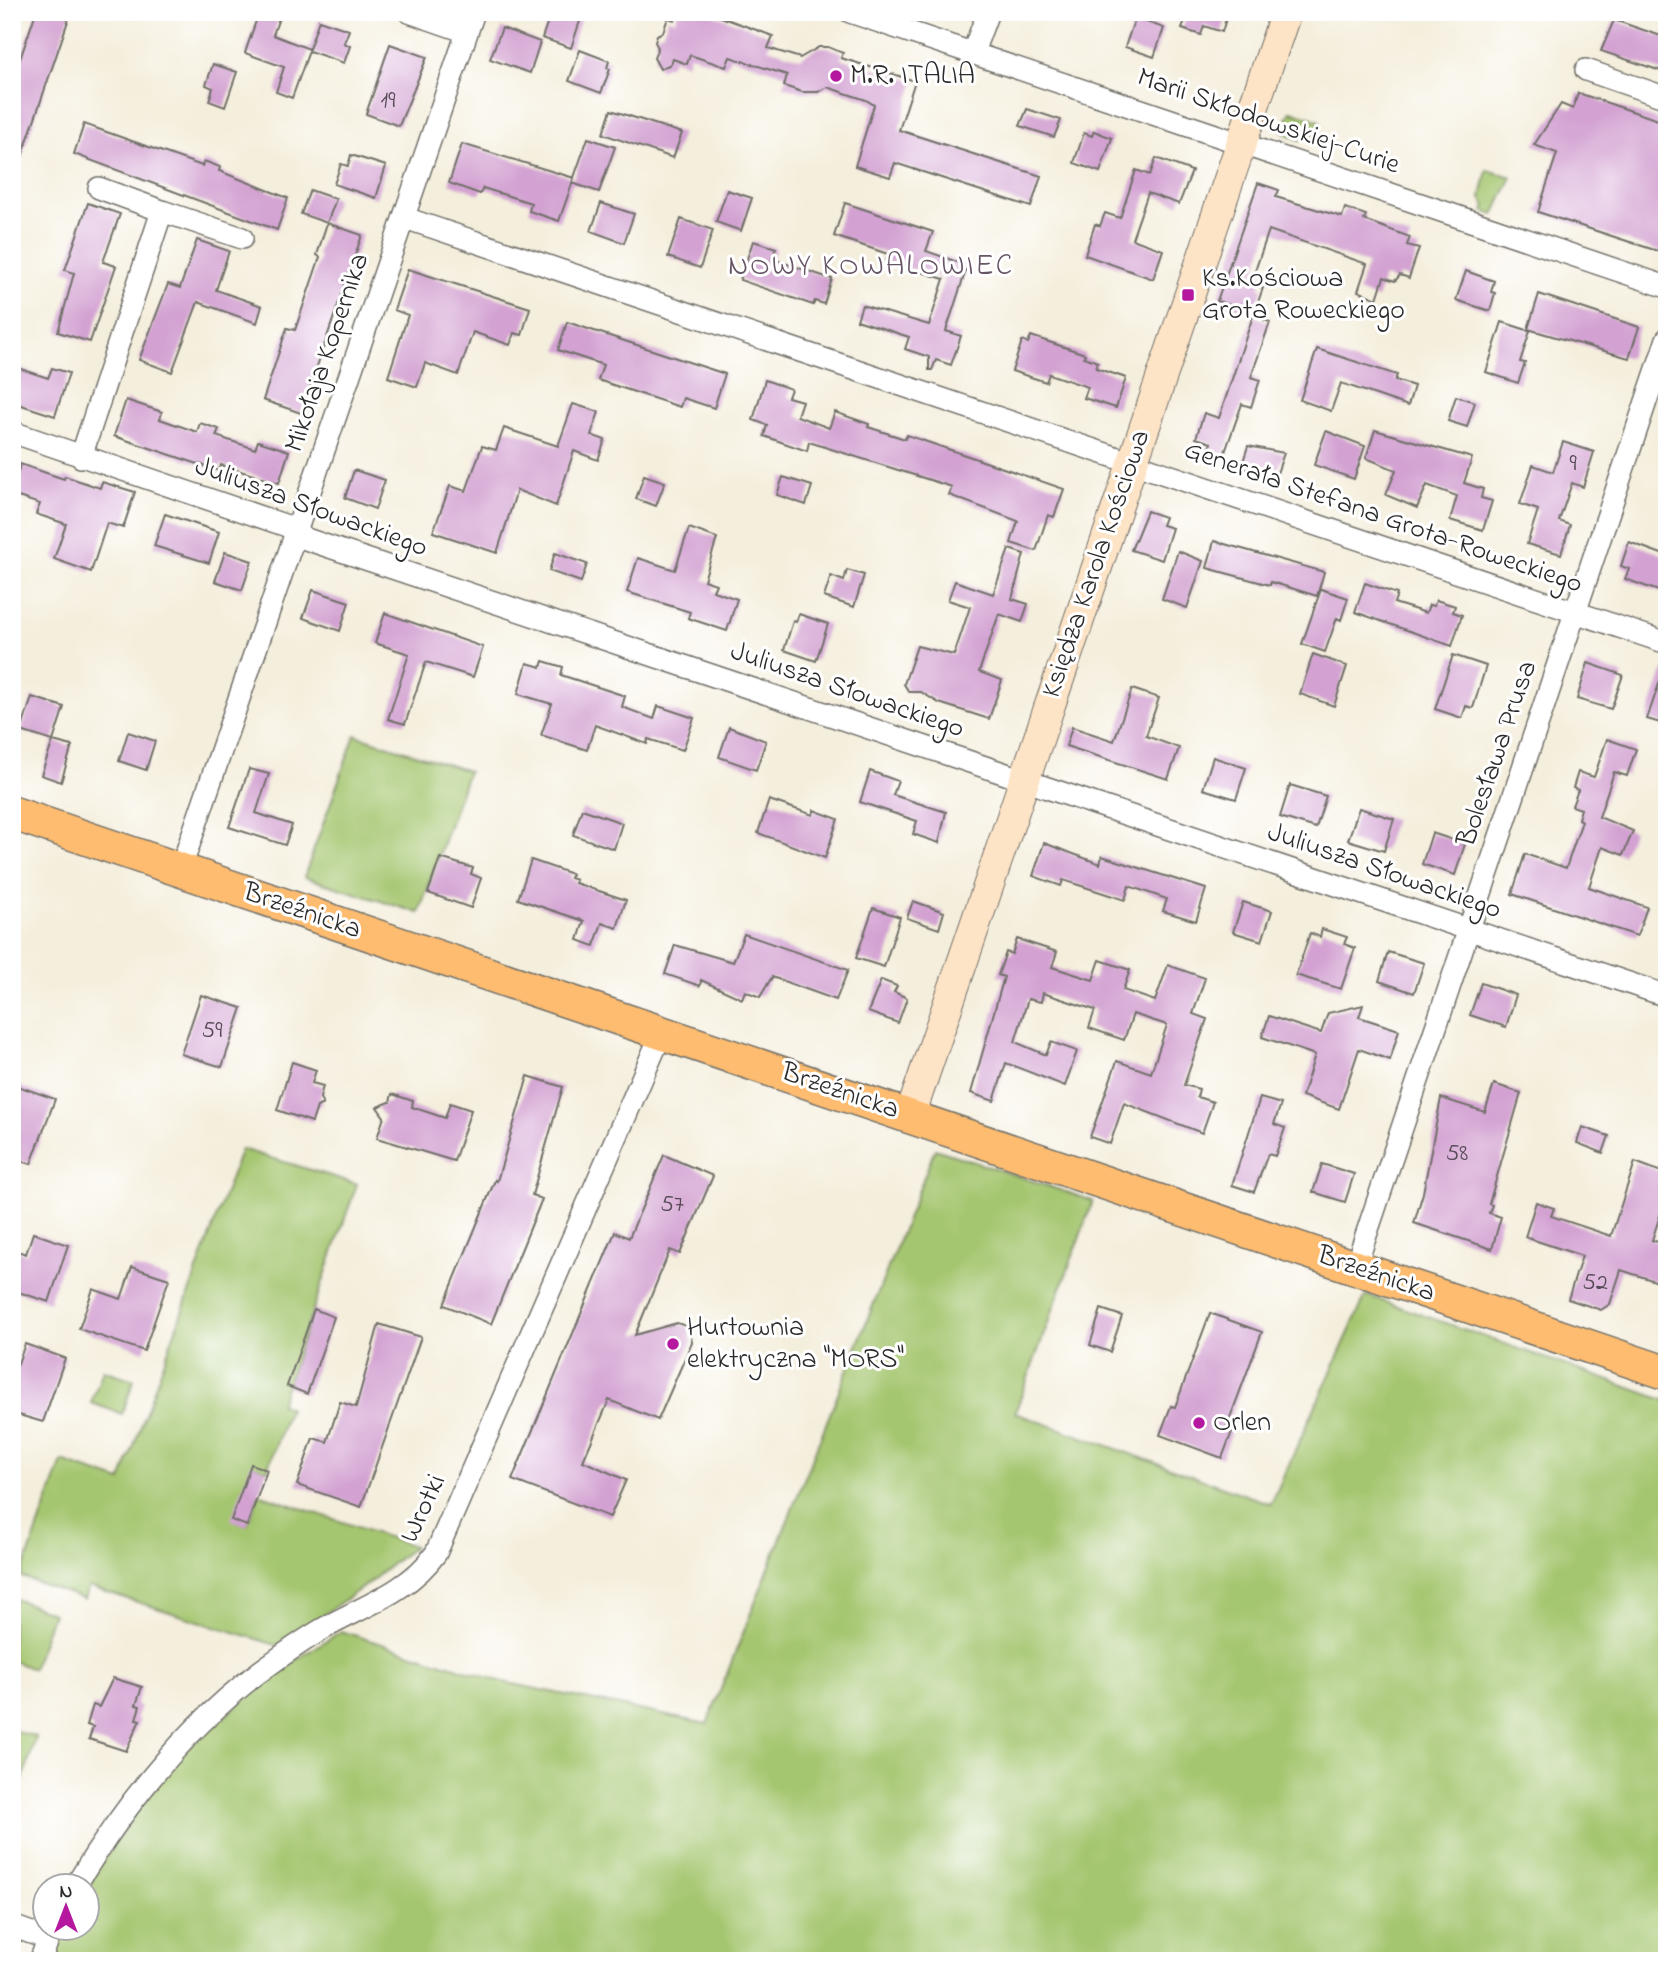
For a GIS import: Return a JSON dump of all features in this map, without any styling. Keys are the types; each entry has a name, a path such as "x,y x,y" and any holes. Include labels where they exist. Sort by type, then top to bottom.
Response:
{"main road":[{"name":"Brzeźnicka","path":"12,813 1667,1373"}],"street":[{"path":"409,12 471,22"},
{"name":"Marii Skłodowskiej-Curie","path":"850,12 1667,287"},
{"path":"973,52 988,12"},
{"name":"Księdza Karola Kościowa","path":"910,1116 1286,12"},
{"name":"Mikołaja Kopernika","path":"180,871 471,22"},
{"path":"1586,69 1667,98"},
{"path":"99,188 242,238"},
{"path":"81,457 162,211"},
{"name":"Generała Stefana Grota-Roweckiego","path":"405,218 1667,643"},
{"name":"Bolesława Prusa","path":"1355,1268 1667,338"},
{"name":"Juliusza Słowackiego","path":"12,432 287,526 306,539 1667,996"},
{"name":"Wrotki","path":"86,1871 149,1778 192,1732 257,1674 326,1627 416,1578 436,1553 662,1032"},
{"path":"12,1926 32,1930"},
{"path":"40,1961 47,1941"}],"green space":[{"path":"1291,111 1320,121 1315,135 1300,140 1284,133 1282,129"},
{"path":"1487,170 1512,177 1494,215 1484,211 1486,206 1481,197"},
{"path":"355,735 468,771 419,913 304,877"},
{"path":"241,1149 357,1184 280,1404 289,1408 267,1470 252,1465 238,1522 247,1525 259,1494 414,1546 370,1582 279,1646 89,1587 84,1599 21,1577 62,1461 121,1481"},
{"path":"935,1149 1093,1201 1015,1413 1271,1504 1366,1295 1667,1401 1667,1961 50,1961 57,1941 102,1941 102,1871 95,1871 173,1761 274,1674 341,1631 503,1682 707,1724"},
{"path":"103,1370 134,1380 122,1414 91,1403"},
{"path":"15,1599 53,1613 33,1669 12,1661 12,1608"},
{"path":"12,1730 36,1737 12,1815"}],"building":[{"path":"36,12 71,12 15,177 12,177 12,66 17,68"},
{"path":"259,12 281,12 273,35 309,49 319,20 349,30 344,43 350,46 344,63 309,51 292,98 276,92 284,67 245,53"},
{"path":"551,12 583,12 571,48 542,38"},
{"path":"678,12 707,12 773,36 768,48 800,58 819,47 828,47 843,53 841,58 915,81 899,130 1041,176 1031,207 895,163 890,177 855,166 874,105 866,100 827,87 818,92 802,92 784,86 787,75 730,57 726,67 690,55 687,64 673,59 671,64 660,69 654,58 658,48 655,42 657,35 663,32 668,18 675,20"},
{"path":"1174,12 1228,12 1222,32 1204,26 1201,35 1182,29 1185,20 1173,16"},
{"path":"1135,18 1164,28 1154,57 1125,47"},
{"path":"1614,20 1667,38 1667,73 1601,51"},
{"path":"502,28 540,42 530,73 490,59"},
{"path":"390,44 427,57 399,126 366,114"},
{"path":"580,50 609,61 607,68 610,69 601,93 569,81"},
{"path":"213,64 237,72 225,107 209,101 213,88 206,85"},
{"path":"1578,93 1667,123 1667,254 1538,212 1557,153 1534,145 1561,104 1573,109"},
{"path":"1027,109 1061,120 1054,137 1020,126"},
{"path":"611,110 682,133 673,158 603,134"},
{"path":"84,124 202,166 204,161 220,167 219,171 288,198 277,230 74,154"},
{"path":"1094,131 1112,138 1100,172 1074,163 1084,133 1092,136"},
{"path":"588,138 615,147 599,192 572,183"},
{"path":"462,144 574,178 559,221 529,211 531,203 483,188 480,194 449,183"},
{"path":"351,155 386,166 376,198 334,184 341,164 348,166"},
{"path":"1156,158 1192,171 1179,204 1148,193 1132,239 1163,250 1153,279 1085,255 1095,224 1100,226 1105,213 1120,218 1136,170 1150,175"},
{"path":"1258,183 1279,190 1276,197 1342,217 1345,208 1366,215 1364,220 1410,237 1407,245 1419,248 1409,278 1400,275 1395,281 1384,277 1377,299 1358,291 1367,264 1269,230 1254,274 1263,277 1259,287 1263,288 1254,313 1217,301"},
{"path":"310,190 336,199 327,223 301,214"},
{"path":"727,190 752,198 741,231 716,222"},
{"path":"88,203 120,214 103,262 116,266 90,342 58,332 74,273 65,270"},
{"path":"601,203 634,214 624,243 591,231"},
{"path":"845,203 933,232 926,251 963,264 962,269 966,270 946,331 961,336 951,365 936,360 932,370 929,370 929,357 905,349 909,337 857,320 862,305 929,325 944,279 886,261 888,254 834,236"},
{"path":"681,219 713,230 700,268 668,257"},
{"path":"327,223 362,235 301,413 263,400 287,328 295,330 320,257 317,255"},
{"path":"197,240 229,251 216,290 262,306 257,323 198,302 172,372 139,360 168,284 180,288"},
{"path":"753,241 776,248 772,259 832,279 824,304 815,301 813,305 740,280"},
{"path":"408,269 530,308 522,335 514,333 510,345 473,332 458,375 425,363 417,387 388,377 408,315 394,310"},
{"path":"1466,271 1494,281 1491,292 1495,293 1490,311 1456,300"},
{"path":"1539,294 1639,327 1629,358 1528,329"},
{"path":"1253,316 1270,322 1251,377 1260,380 1251,407 1242,404 1224,455 1209,449 1211,443 1196,438 1204,413 1219,418"},
{"path":"567,322 725,374 714,408 683,398 680,407 598,380 603,365 558,350"},
{"path":"1502,322 1530,331 1520,362 1525,363 1518,383 1486,372"},
{"path":"1031,336 1085,354 1084,357 1098,362 1096,368 1126,378 1116,408 1084,398 1088,387 1049,374 1046,382 1012,371 1022,341 1028,343"},
{"path":"1317,349 1397,375 1395,380 1414,386 1408,406 1341,383 1331,411 1300,400"},
{"path":"12,366 48,378 52,368 69,373 55,416 12,402"},
{"path":"765,380 791,389 788,397 802,401 797,416 829,428 835,412 869,424 868,427 905,439 907,435 1064,489 1054,517 1048,515 1036,551 1011,543 1018,521 949,495 952,487 809,442 807,451 764,436 767,425 753,420"},
{"path":"1456,396 1475,402 1467,427 1448,421"},
{"path":"126,400 162,412 160,419 197,432 200,423 219,429 216,436 255,449 258,441 289,451 279,483 221,465 219,471 114,436"},
{"path":"573,404 599,412 591,435 605,440 598,460 574,451 556,506 517,490 497,553 433,532 450,486 466,491 482,446 496,450 504,428 558,446"},
{"path":"1375,430 1472,458 1464,483 1483,489 1481,498 1492,501 1483,530 1450,520 1457,496 1427,485 1417,508 1386,495 1396,470 1366,458"},
{"path":"1326,431 1365,446 1354,479 1314,465"},
{"path":"1563,442 1594,452 1583,487 1572,483 1559,521 1570,525 1561,554 1527,544 1538,510 1520,504 1533,465 1553,472"},
{"path":"1248,446 1284,453 1275,479 1241,468"},
{"path":"20,464 100,488 102,482 135,492 123,528 107,523 91,572 54,559 66,524 36,514 40,504 12,495"},
{"path":"354,470 385,480 375,509 345,498"},
{"path":"644,475 665,482 656,506 636,499"},
{"path":"783,477 812,486 806,505 777,495"},
{"path":"1147,511 1165,517 1162,525 1172,528 1162,560 1131,550"},
{"path":"165,514 219,532 209,563 154,546"},
{"path":"689,528 717,538 704,580 716,584 713,591 737,599 727,631 688,618 690,612 627,592 638,558 675,570"},
{"path":"1214,541 1324,572 1317,596 1271,582 1270,585 1207,568"},
{"path":"1629,542 1667,556 1667,594 1625,579 1629,569 1621,566"},
{"path":"1009,549 1024,554 1012,599 1028,604 1022,622 999,614 979,672 1002,680 989,719 939,703 921,692 909,692 904,684 917,646 954,655 970,607 948,600 955,581 993,594"},
{"path":"1178,551 1203,561 1187,608 1162,599"},
{"path":"225,552 252,561 242,590 215,581"},
{"path":"555,553 587,564 581,582 549,571"},
{"path":"847,570 864,575 854,607 824,597 831,576 844,581"},
{"path":"1365,583 1397,594 1394,603 1426,613 1429,605 1434,606 1436,600 1455,606 1453,612 1462,615 1452,646 1355,612"},
{"path":"1321,589 1348,598 1341,620 1337,618 1325,652 1302,644"},
{"path":"313,590 349,602 340,631 303,618"},
{"path":"385,613 483,647 473,677 426,662 405,724 388,719 409,654 375,643"},
{"path":"799,614 828,624 816,661 784,650 793,621 796,622"},
{"path":"1313,654 1347,666 1334,706 1300,694"},
{"path":"1453,655 1486,666 1473,708 1466,706 1462,718 1435,709"},
{"path":"543,661 563,667 561,675 625,696 622,707 654,719 658,706 694,718 683,750 648,739 647,744 595,725 587,750 541,735 552,704 518,694 527,663 541,667"},
{"path":"1588,663 1623,675 1611,709 1577,699"},
{"path":"1664,669 1667,670 1667,725 1647,719"},
{"path":"1132,689 1159,698 1146,736 1179,748 1168,779 1066,746 1072,727 1114,741"},
{"path":"32,697 64,707 53,741 21,731"},
{"path":"729,727 766,741 756,770 719,757"},
{"path":"128,732 155,741 146,770 119,761"},
{"path":"1607,739 1636,749 1627,776 1614,772 1599,817 1633,831 1623,855 1602,847 1589,887 1647,907 1637,936 1512,894 1525,854 1566,868 1582,821 1578,819 1581,809 1572,806 1578,790 1573,788 1578,772 1594,777"},
{"path":"53,741 72,746 61,782 41,775"},
{"path":"1213,757 1246,768 1236,799 1203,789"},
{"path":"249,769 269,774 256,813 292,825 285,845 229,827"},
{"path":"870,771 898,781 893,795 946,812 939,843 913,834 917,821 860,802"},
{"path":"1290,785 1326,796 1316,828 1280,817"},
{"path":"769,800 813,815 814,810 838,819 825,858 758,833"},
{"path":"1359,808 1394,819 1384,851 1348,840"},
{"path":"582,809 622,823 614,849 573,835"},
{"path":"1432,833 1465,844 1455,875 1422,864"},
{"path":"1044,843 1100,864 1102,856 1206,889 1196,921 1163,911 1167,899 1129,886 1125,900 1063,880 1061,886 1033,876"},
{"path":"440,858 473,868 471,874 481,878 471,908 428,893"},
{"path":"531,860 572,874 570,878 576,880 575,883 626,900 617,928 602,923 594,946 578,940 584,921 518,899"},
{"path":"913,901 944,912 939,929 907,918"},
{"path":"1243,902 1272,911 1262,941 1233,932"},
{"path":"873,908 900,917 884,967 856,958"},
{"path":"1322,929 1347,937 1344,944 1355,948 1341,989 1296,975 1310,933 1320,937"},
{"path":"744,934 848,970 836,1000 772,977 760,997 745,991 742,999 701,980 700,986 665,974 675,945 733,962"},
{"path":"1017,939 1057,952 1052,967 1093,980 1100,960 1130,970 1123,990 1155,1001 1168,965 1205,978 1193,1014 1207,1019 1184,1085 1199,1089 1197,1097 1213,1102 1202,1133 1124,1103 1110,1144 1090,1137 1117,1061 1151,1073 1167,1025 1133,1014 1124,1040 1089,1028 1095,1010 1043,993 1041,1002 1028,999 1015,1042 1046,1055 1051,1042 1077,1051 1065,1086 1006,1063 994,1101 971,1093 1004,977 998,975 1006,952 1012,954"},
{"path":"1388,952 1424,963 1414,993 1379,981"},
{"path":"881,980 897,986 894,992 907,998 898,1023 868,1012"},
{"path":"1481,983 1516,995 1506,1027 1470,1015"},
{"path":"201,995 242,1008 222,1067 181,1054"},
{"path":"1363,1005 1359,1017 1399,1030 1390,1060 1359,1049 1339,1109 1302,1096 1315,1055 1262,1037 1269,1016 1321,1033 1328,1013"},
{"path":"292,1062 316,1070 312,1083 323,1086 320,1098 323,1104 317,1107 312,1122 277,1110"},
{"path":"528,1076 563,1087 532,1195 542,1199 491,1324 444,1305 495,1180 497,1181"},
{"path":"12,1084 55,1099 31,1164 12,1158"},
{"path":"1494,1084 1521,1093 1489,1204 1492,1205 1489,1213 1501,1217 1492,1249 1414,1223 1423,1193 1441,1098 1485,1112"},
{"path":"392,1094 413,1101 412,1107 445,1118 450,1103 471,1110 454,1161 377,1138 384,1117 377,1107 390,1102"},
{"path":"1260,1098 1281,1104 1274,1124 1285,1128 1275,1156 1268,1154 1254,1192 1232,1185"},
{"path":"1582,1127 1609,1136 1603,1153 1577,1143"},
{"path":"664,1155 713,1176 680,1254 670,1250 635,1335 677,1323 689,1327 692,1342 658,1420 609,1400 583,1461 626,1480 610,1517 512,1480 615,1232 629,1238"},
{"path":"1635,1162 1667,1174 1667,1194 1652,1240 1661,1243 1658,1252 1667,1255 1661,1283 1621,1270 1610,1304 1601,1310 1568,1299 1582,1256 1525,1237 1536,1202 1554,1208 1551,1216 1611,1236"},
{"path":"1322,1164 1354,1174 1345,1202 1313,1192"},
{"path":"33,1233 68,1245 49,1302 12,1290 12,1249 26,1254"},
{"path":"132,1267 169,1279 144,1351 79,1329 93,1289 121,1299"},
{"path":"314,1309 334,1317 307,1394 287,1386"},
{"path":"1101,1309 1122,1316 1110,1352 1090,1345"},
{"path":"1210,1313 1262,1332 1227,1426 1233,1429 1222,1458 1160,1435 1171,1406 1175,1407"},
{"path":"379,1324 421,1337 361,1507 297,1485 313,1438 327,1442 340,1402 356,1407"},
{"path":"25,1344 65,1358 43,1422 12,1413 12,1380"},
{"path":"251,1464 267,1470 247,1526 231,1520"},
{"path":"113,1678 142,1687 136,1705 140,1706 136,1719 140,1720 126,1751 89,1739 93,1727 87,1725 93,1705 99,1707"}],"place":[{"name":"M.R. ITALIA","path":"836,76"},
{"name":"Ks.Kościowa Grota Roweckiego","path":"1188,295"},
{"name":"Hurtownia elektryczna \"MORS\"","path":"673,1344"},
{"name":"Orlen","path":"1199,1423"}],"district":[{"name":"NOWY KOWALOWIEC","path":"871,267"}]}
